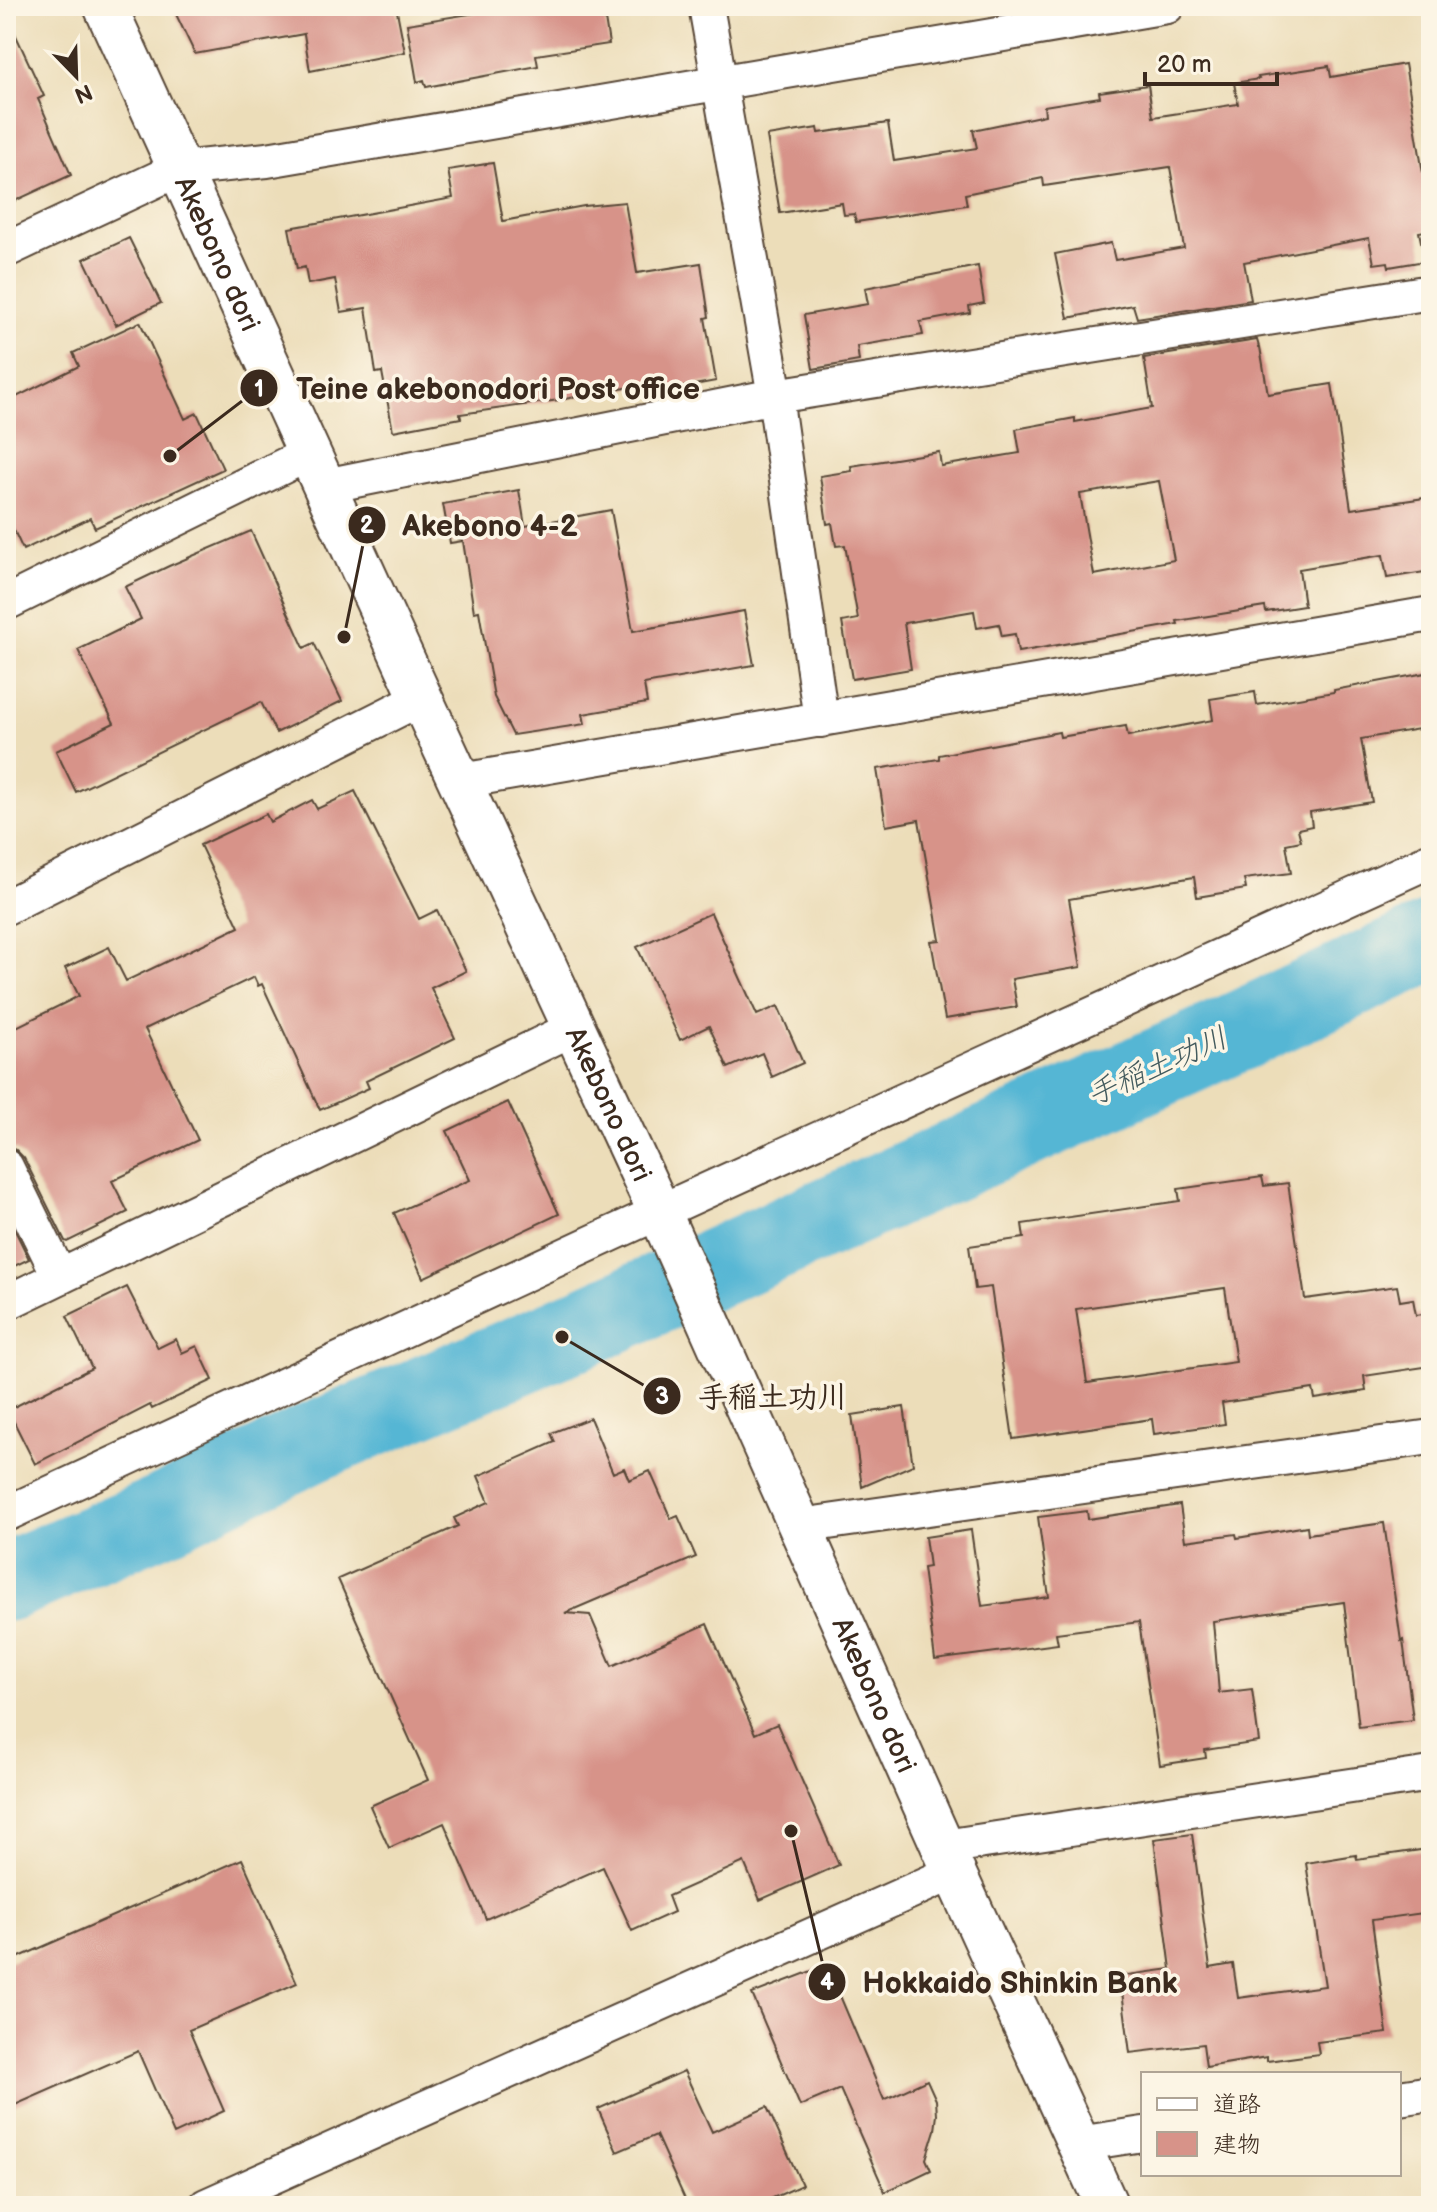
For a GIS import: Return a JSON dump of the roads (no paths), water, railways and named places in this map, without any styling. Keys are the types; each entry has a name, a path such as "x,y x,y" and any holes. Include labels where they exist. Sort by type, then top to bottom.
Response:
{"street":[{"name":"Akebono dori","path":"105,6 666,1225 1107,2206"},
{"path":"706,6 775,396 821,720"},
{"path":"6,250 179,169 267,160 1167,6"},
{"path":"6,603 318,470 1431,292"},
{"path":"461,781 1431,614"},
{"path":"6,907 421,698"},
{"path":"6,1514 666,1225 1431,860"},
{"path":"6,1303 574,1028"},
{"path":"6,1167 60,1277"},
{"path":"800,1526 1431,1437"},
{"path":"206,2206 949,1860 1431,1774"},
{"path":"1401,2098 1431,2093"},
{"path":"1078,2144 1141,2134"}],"waterway":[{"name":"手稲土功川","path":"6,1582 167,1513 312,1443 562,1337 1235,1033 1431,941"}],"place":[{"name":"Teine akebonodori Post office","path":"170,456"},
{"name":"Akebono 4-2","path":"344,637"},
{"name":"手稲土功川","path":"562,1337"},
{"name":"Hokkaido Shinkin Bank","path":"791,1831"}]}
